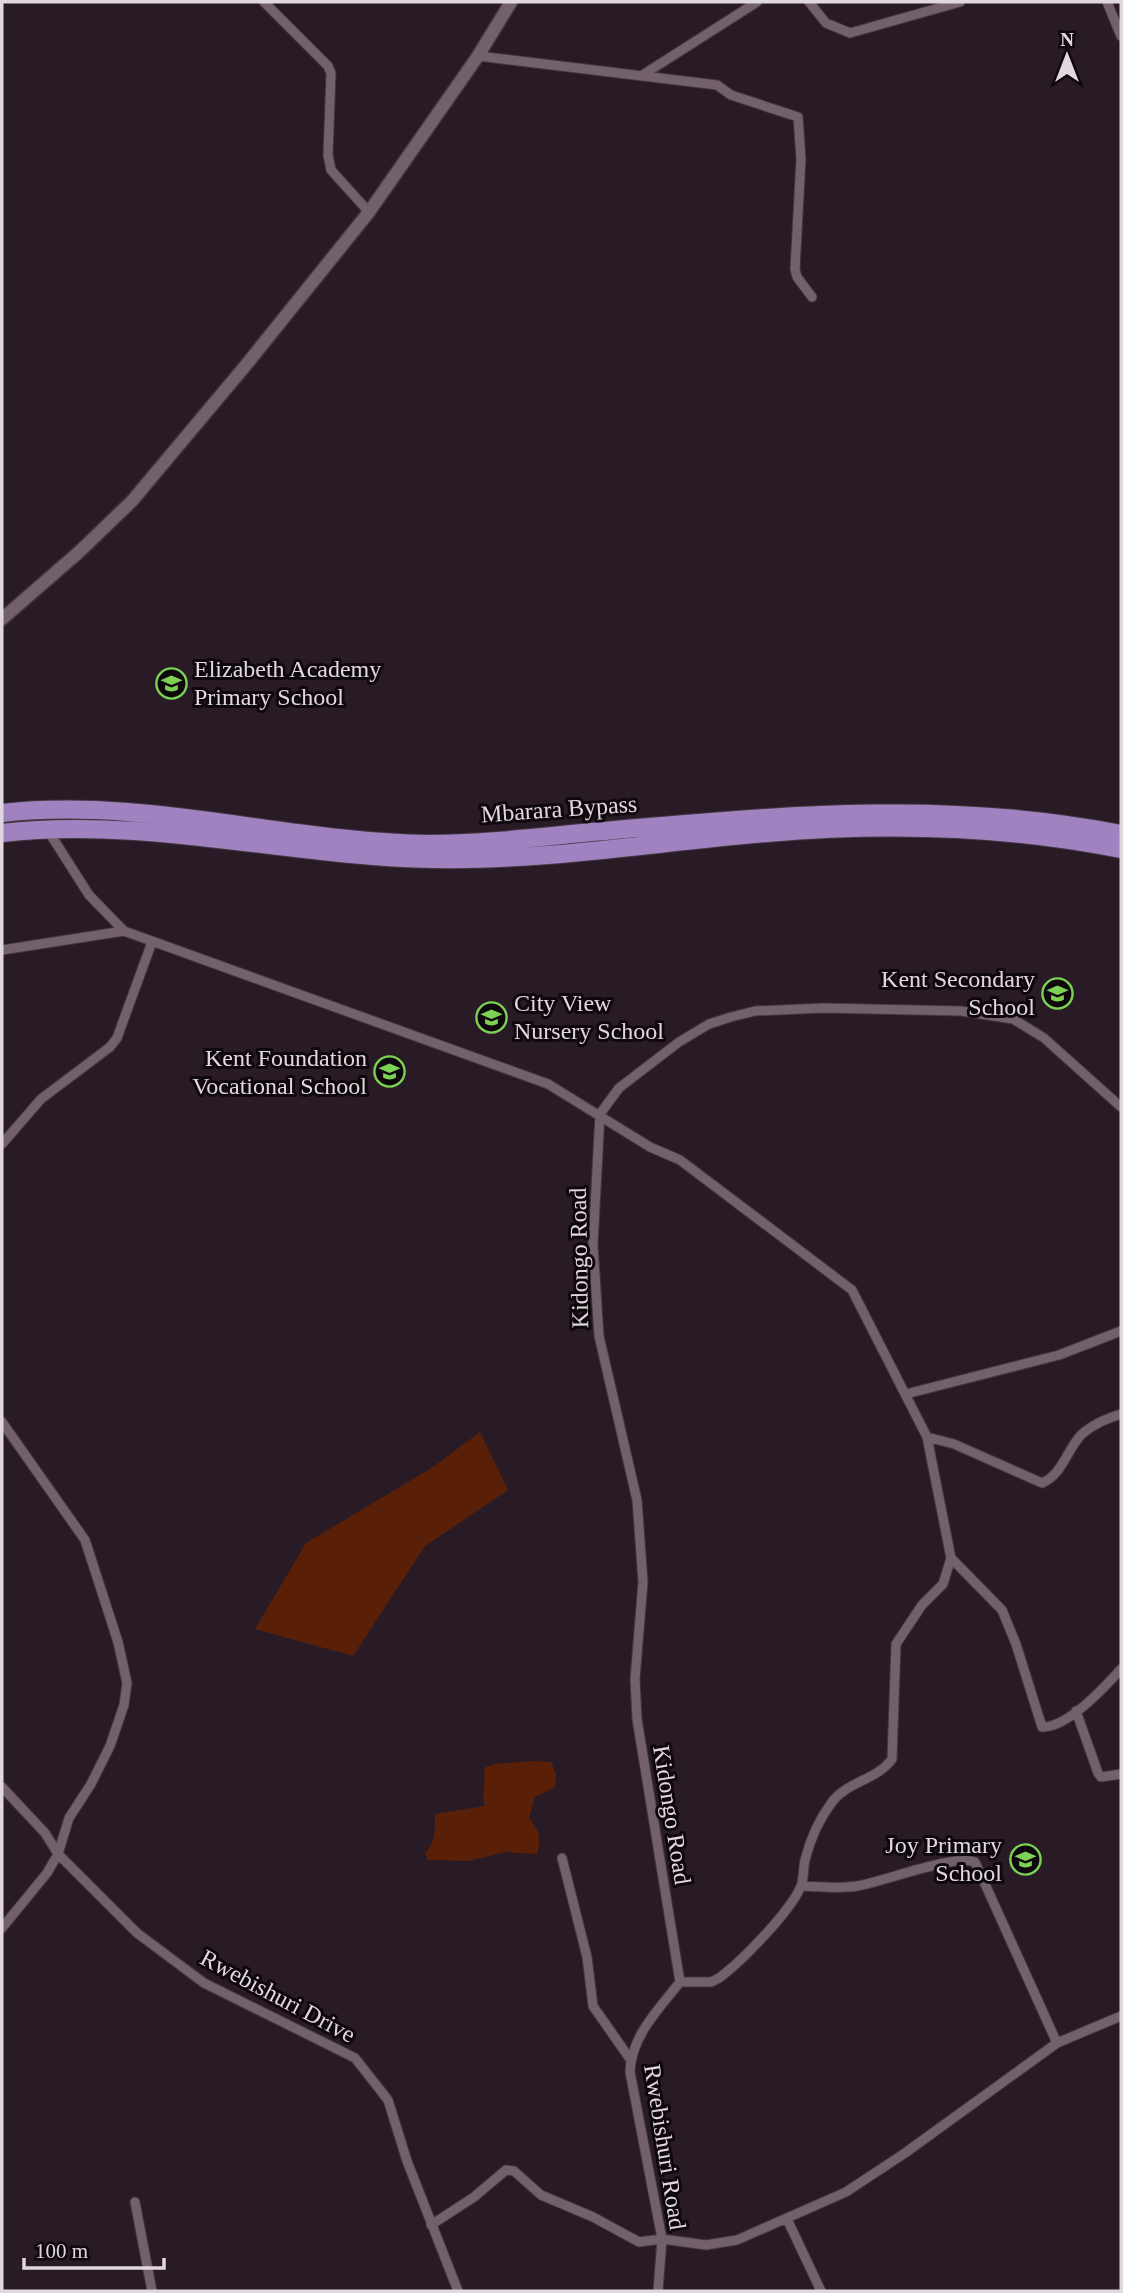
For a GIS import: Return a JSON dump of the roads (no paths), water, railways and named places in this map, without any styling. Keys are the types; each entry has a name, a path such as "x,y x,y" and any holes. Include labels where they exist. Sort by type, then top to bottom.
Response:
{"highway":[{"name":"Mbarara Bypass","path":"2,813 52,807 149,814 310,835 430,844 867,811 984,814 1067,823 1121,834"},
{"name":"Mbarara Bypass","path":"2,833 47,828 141,831 351,856 438,859 537,854 770,832 872,829 993,832 1121,849"}],"main road":[{"path":"2,619 79,552 132,500 369,212 478,56 511,2"}],"street":[{"path":"264,2 328,66 331,73 328,155 331,170 369,212"},
{"path":"641,76 757,2"},
{"path":"809,2 826,23 850,33 960,2"},
{"path":"1107,2 1121,36"},
{"path":"478,56 717,85 731,95 798,117 801,159 795,269 797,277 813,297"},
{"path":"47,828 89,895 124,932 548,1084 650,1147 680,1160 852,1290 927,1437 951,1559 943,1584 922,1605 896,1644 892,1759 878,1772 841,1790 829,1806 808,1852 801,1886 773,1925 725,1974 711,1982 680,1982"},
{"path":"2,950 124,932"},
{"path":"2,1144 41,1099 110,1047 117,1038 152,942"},
{"path":"600,1114 619,1088 679,1042 709,1024 755,1012 824,1008 961,1011 1013,1019 1044,1038 1121,1107"},
{"name":"Kidongo Road","path":"600,1114 593,1245 599,1336 637,1500 643,1582 635,1679 636,1718 680,1982"},
{"path":"906,1394 1059,1355 1121,1331"},
{"path":"927,1437 954,1444 1042,1483 1053,1477 1096,1422 1121,1414"},
{"path":"2,1422 85,1540 118,1642 127,1683 124,1705 110,1746 92,1784 69,1818 58,1854 47,1873 2,1928"},
{"path":"951,1559 966,1570 1002,1610 1016,1644 1039,1724 1048,1727 1076,1711 1121,1669"},
{"path":"1076,1711 1098,1773 1101,1777 1121,1774"},
{"name":"Rwebishuri Drive","path":"2,1787 45,1833 58,1854 137,1933 204,1983 355,2058 388,2100 431,2225 458,2291"},
{"path":"562,1858 587,1957 593,2006 630,2059"},
{"path":"801,1886 860,1885 895,1874 963,1861 975,1862 1058,2043"},
{"name":"Rwebishuri Road","path":"658,2291 662,2239 630,2071 630,2059 647,2024 680,1982"},
{"path":"431,2225 474,2197 506,2170 514,2171 541,2196 593,2217 639,2242 662,2239 706,2245 737,2240 846,2192 1058,2043 1121,2017"},
{"path":"135,2202 152,2291"},
{"path":"787,2219 821,2291"}],"place":[{"name":"Elizabeth Academy Primary School","path":"171,683"},
{"name":"Kent Secondary School","path":"1058,993"},
{"name":"City View Nursery School","path":"491,1017"},
{"name":"Kent Foundation Vocational School","path":"390,1072"},
{"name":"Joy Primary School","path":"1025,1859"}]}
